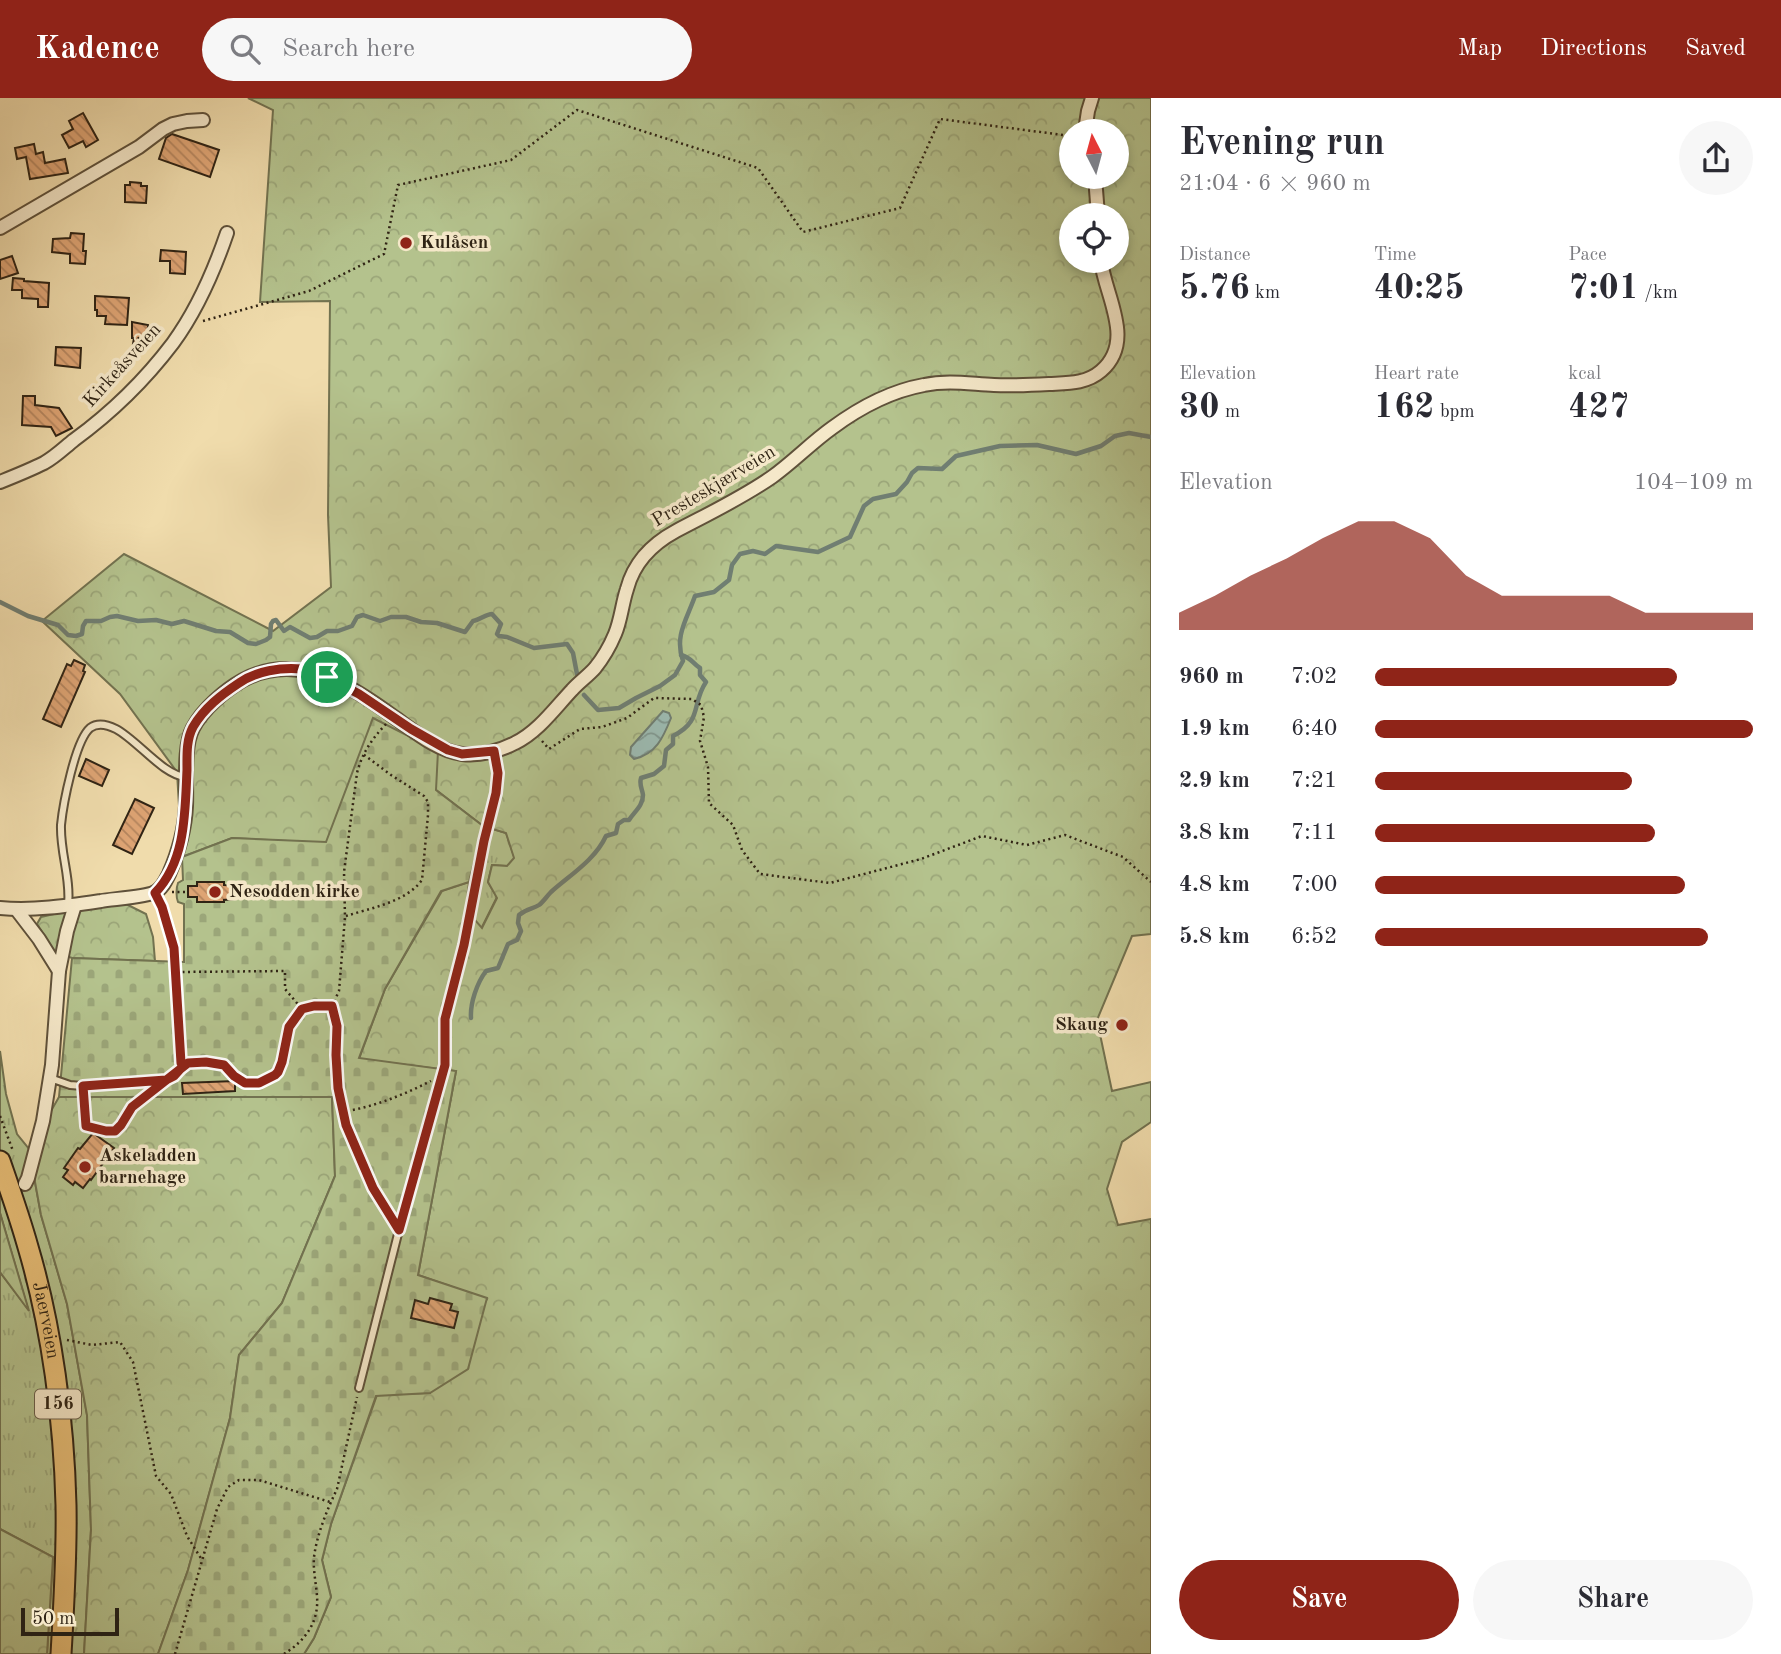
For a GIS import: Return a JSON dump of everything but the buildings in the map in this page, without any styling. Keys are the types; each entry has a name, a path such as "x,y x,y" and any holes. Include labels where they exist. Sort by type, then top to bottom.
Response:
{"main road":[{"name":"Jaerveien","path":"0,1161 36,1280 47,1329 58,1408 66,1504 61,1654"}],"street":[{"path":"1087,119 1092,98"},
{"path":"0,228 139,147 163,129 173,124 203,120"},
{"name":"Kirkeåsveien","path":"0,482 47,461 97,423 124,398 165,352 183,327 216,265 227,233"},
{"name":"Presteskjærveien","path":"155,893 165,882 177,854 186,811 188,744 192,729 219,696 245,679 263,672 292,669 311,671 359,694 431,742 448,750 462,754 494,751 514,744 532,731 594,669 606,652 618,628 633,571 647,553 672,534 772,477 848,417 880,399 921,385 951,382 1009,386 1077,382 1093,377 1102,370 1116,348 1118,336 1116,316 1103,273"},
{"path":"0,908 30,910 155,893"},
{"path":"24,1184 43,1121 50,1078 59,971 71,905"},
{"path":"16,909 59,971"}],"lane":[{"path":"71,905 69,877 62,845 63,810 73,766 82,740 90,728 99,725 111,727 167,769 180,777 186,777"},
{"path":"359,1388 445,1065 445,1019 464,945 496,793 498,773 494,751"},
{"path":"155,893 174,948"},
{"path":"50,1078 83,1086 86,1126"}],"path":[{"path":"183,327 309,292 384,254 398,186 511,160 577,110 758,168 803,232 900,208 940,119 1059,134"},
{"path":"532,731 549,749 580,729 602,727 627,718 654,698 692,699 701,705 704,717 699,741 708,767 709,803 733,825 742,850 760,874 830,883 921,859 982,836 1027,845 1065,835 1123,857 1151,881"},
{"path":"393,716 370,742 357,773 344,872 345,917 339,991 332,1006 337,1026 336,1055 342,1112 351,1140 373,1188 399,1230"},
{"path":"345,917 407,894 421,883 425,858 428,802 424,796 363,754"},
{"path":"174,948 183,1066"},
{"path":"177,972 285,971 285,989 302,1009"},
{"path":"86,1126 115,1131 132,1107 188,1063 217,1063 224,1065 245,1083 259,1083 278,1072 289,1027 302,1009 332,1006"},
{"path":"342,1112 403,1095 442,1076"},
{"path":"83,1086 166,1080"},
{"path":"64,1340 92,1345 120,1342 133,1362 156,1476 171,1494 187,1536 202,1560"},
{"path":"284,1654 299,1644 310,1631 315,1619 317,1606 314,1557 337,1489 359,1388"},
{"path":"175,1654 202,1560 223,1494 228,1487 239,1480 259,1480 331,1502"}],"green space":[{"path":"248,98 1151,98 1151,934 1132,936 1097,1020 1112,1091 1151,1082 1151,1122 1122,1142 1107,1189 1118,1225 1151,1219 1151,1654 304,1654 314,1638 331,1597 322,1560 331,1524 377,1395 430,1393 487,1299 418,1275 456,1071 359,1059 385,989 442,891 469,882 466,910 482,928 497,898 488,882 492,865 507,866 514,858 506,833 483,826 436,790 326,843 232,838 182,857 177,772 120,694 42,621 124,554 273,631 331,587 328,515 330,301 260,302 273,110"},
{"path":"373,718 438,751 436,790 483,826 469,882 441,891 385,989 359,1058 456,1071 418,1275 487,1298 468,1369 430,1393 376,1396 331,1524 322,1560 331,1597 314,1638 304,1654 158,1654 188,1570 230,1418 239,1355 282,1303 335,1176 332,1097 59,1097 72,958 184,962 184,904 178,902 176,892 178,883 183,880 182,857 232,838 326,842"},
{"path":"483,826 506,833 515,859 508,866 492,865 488,882 497,897 481,929 466,910 469,882"},
{"path":"124,903 146,914 153,937 155,961 72,958 55,952 37,924 41,917 98,904"},
{"path":"0,1051 6,1094 17,1134 29,1149 41,1215 67,1304 87,1415 91,1529 84,1654 47,1654 53,1557 0,1529 0,1272 28,1309 0,1213"},
{"path":"59,1097 332,1097 335,1176 282,1303 239,1355 230,1418 188,1570 158,1654 84,1654 91,1530 87,1415 67,1304 41,1215 29,1149"},
{"path":"0,1213 29,1311 0,1272"},
{"path":"0,1529 53,1557 47,1654 0,1654"}],"water":[{"path":"663,711 669,713 671,718 662,738 648,753 634,759 630,755 631,747"}],"waterway":[{"path":"584,695 598,710 619,708 660,686 675,675 683,661 681,636 695,596 714,592 729,580 732,565 740,554 753,551 765,554 776,546 818,552 850,537 864,506 873,499 896,494 918,468 942,469 956,456 1000,446 1037,445 1076,454 1101,446 1115,436 1129,433 1151,437"},
{"path":"0,602 28,616 58,625 68,635 82,634 86,621 101,621 117,616 172,624 184,621 216,631 230,632 248,643 256,644 270,637 271,624 276,620 284,631 290,627 310,638 352,626 357,617 363,615 380,621 391,617 406,617 465,632 473,621 492,614 501,624 497,634 499,636 534,648 567,644 573,653 577,674"},
{"path":"471,1018 473,1000 483,976 486,971 498,968 508,944 517,940 521,931 519,915 540,904 589,860 606,836 616,833 618,824 629,820 643,799 641,778 654,774 664,766 666,750 673,744 673,736 693,718 706,682 700,675 700,668 681,655"}],"place":[{"name":"Kulåsen","path":"406,243"},
{"name":"Nesodden kirke","path":"215,892"},
{"name":"Skaug","path":"1122,1025"},
{"name":"Askeladden barnehage","path":"85,1167"}],"route":[{"path":"302,669 327,677 448,750 462,754 494,751 498,773 495,800 484,841 464,945 445,1019 445,1065 399,1230 373,1188 346,1125 338,1088 337,1026 332,1006 302,1009 289,1027 278,1072 259,1083 245,1083 224,1065 217,1063 188,1063 132,1107 115,1131 86,1126 83,1086 166,1080 183,1066 174,948 155,893 165,882 177,854 186,811 188,744 192,729 219,696 245,679 263,672 302,669"}]}
